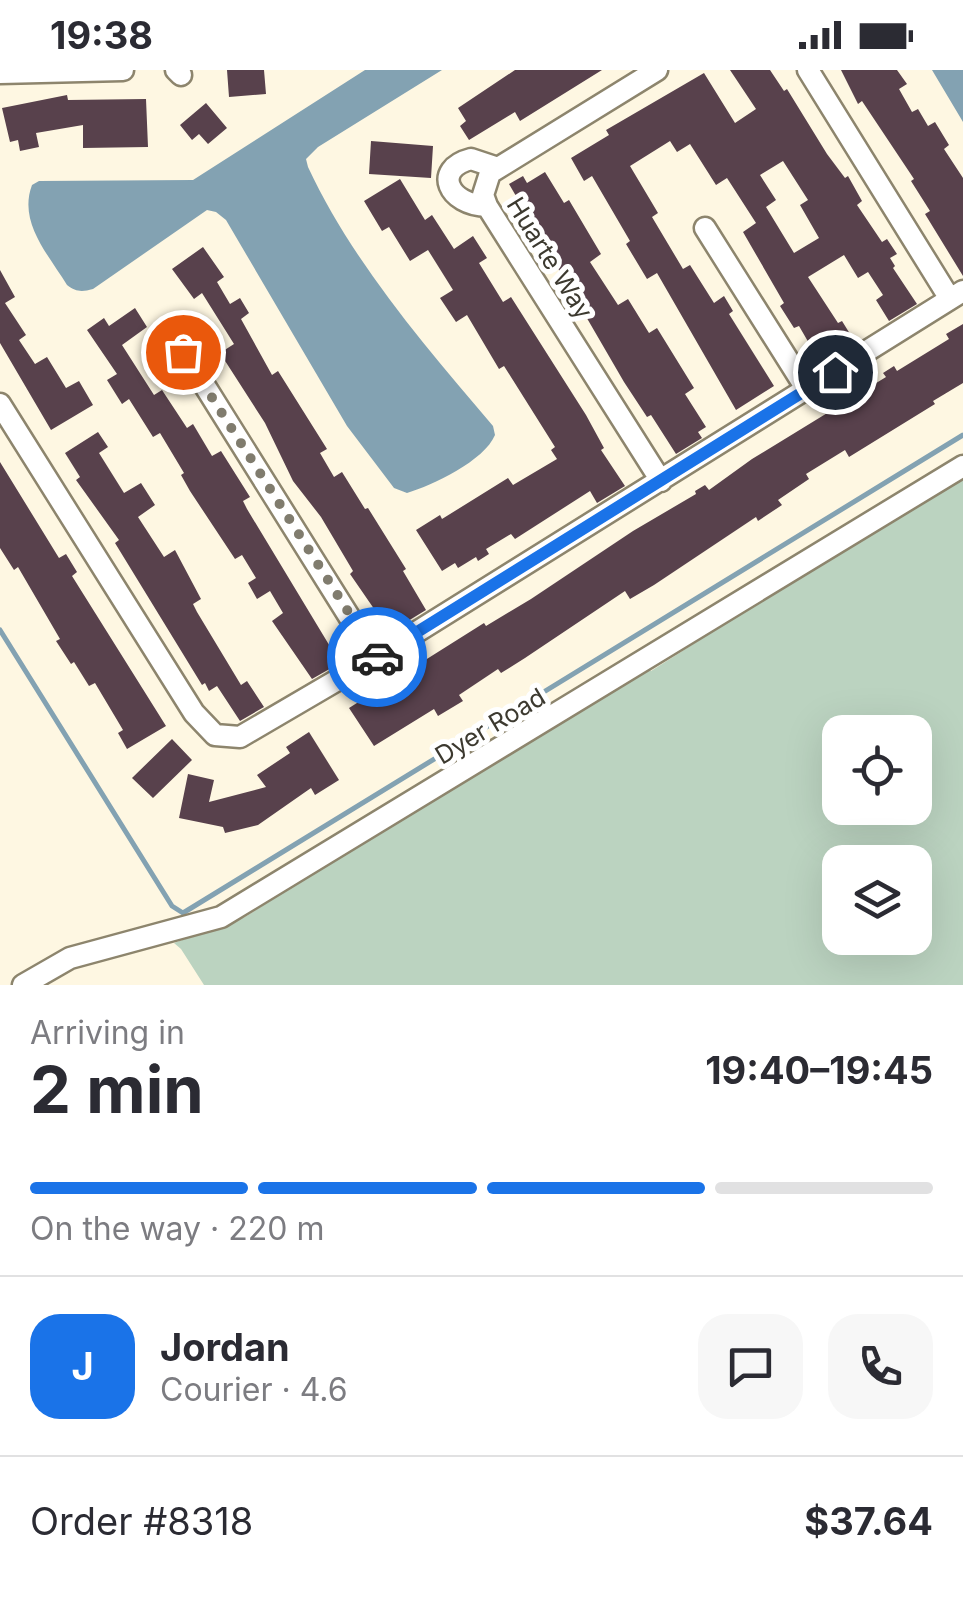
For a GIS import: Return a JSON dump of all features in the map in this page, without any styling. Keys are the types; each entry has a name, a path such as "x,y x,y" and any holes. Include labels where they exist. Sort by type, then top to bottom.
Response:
{"street":[{"path":"0,72 123,70"},
{"name":"Huarte Way","path":"657,70 490,173 483,195 661,481"},
{"path":"0,404 205,728 215,735 240,737 257,730 956,295 808,70"},
{"path":"487,206 460,201 452,192 450,175 454,167 471,159 498,168"},
{"path":"706,228 807,390"},
{"path":"183,352 376,658"},
{"name":"Dyer Road","path":"23,985 70,958 220,918 963,466"}],"green space":[{"path":"963,472 963,985 204,985 174,943 245,917 644,662 651,671"}],"water":[{"path":"365,70 442,70 318,147 306,159 308,167 368,270 493,426 495,435 469,463 407,493 394,488 347,426 226,220 216,212 207,210 93,289 82,291 67,285 37,237 29,212 32,185 39,181 193,180"},
{"path":"932,70 963,70 963,122"}],"building":[{"path":"227,70 264,70 266,94 229,97"},
{"path":"515,70 602,70 520,121 515,112 469,140 460,126 466,121 458,108"},
{"path":"730,70 770,70 784,91 787,89 827,154 845,178 848,176 862,201 857,205 882,242 887,239 897,254 890,258 893,268 917,304 889,321 876,300 883,295 868,272 858,278 844,255 808,277 855,342 828,359 824,353 817,357 799,326 794,328 780,306 784,303 743,232 756,223 727,178 716,185 690,144 677,152 670,141 630,166 658,213 652,217 683,269 690,265 714,303 724,296 733,311 729,314 774,386 736,410 657,273 647,279 592,176 584,181 571,158 609,135 606,130 704,73 735,123 756,109","holes":["783,161 808,200 800,205 819,238 794,253 766,207 776,200 760,175"]},
{"path":"841,70 897,70 907,84 899,89 912,112 918,109 928,126 935,122 949,145 944,149 963,178 963,276 925,214 930,211 911,181 914,179 862,101 858,104"},
{"path":"67,95 68,100 146,99 148,147 83,148 83,125 36,133 39,147 20,151 18,140 10,142 2,108"},
{"path":"206,103 227,128 208,144 199,134 192,140 180,125"},
{"path":"371,141 433,146 431,178 369,174"},
{"path":"545,172 564,203 569,200 601,254 590,262 618,305 628,299 649,333 657,328 694,388 685,394 706,427 698,432 702,438 676,454 624,382 509,184 523,176 527,183"},
{"path":"400,179 425,220 432,215 454,249 473,236 487,258 479,263 503,302 511,297 586,415 604,448 601,450 625,486 597,503 590,491 515,539 511,534 486,549 489,554 478,561 476,557 458,568 455,563 442,571 416,530 440,515 442,519 508,478 513,485 557,459 551,450 555,447 504,366 499,369 467,315 456,322 440,298 453,290 428,250 410,261 389,227 382,231 364,201"},
{"path":"203,247 224,277 217,282 230,304 240,298 249,313 241,319 272,375 278,371 327,449 320,453 334,477 342,472 365,509 368,508 426,610 390,632 350,574 353,571 321,517 293,481 265,423 220,353 234,344 202,293 194,299 172,269"},
{"path":"0,270 15,297 5,303 26,335 19,340 35,364 47,357 66,388 79,381 93,405 51,430 0,343"},
{"path":"135,308 147,327 122,345 154,395 162,390 187,428 193,424 212,456 221,451 250,497 243,501 247,509 340,663 312,679 272,621 283,613 270,591 257,599 248,583 256,578 242,555 235,559 190,491 160,433 153,437 129,399 122,404 107,380 117,374 87,330 104,318 109,326"},
{"path":"963,324 963,383 933,401 935,404 849,457 845,450 806,474 809,479 778,500 782,505 758,521 756,517 654,585 630,599 625,591 525,658 501,673 498,669 459,695 463,701 438,716 434,709 374,746 349,708 484,623 486,626 531,599 696,494 695,491 705,485 709,490 886,377 883,373 894,366 897,371 949,339 946,334"},
{"path":"98,432 108,447 99,453 124,493 141,483 155,505 138,517 164,557 175,550 201,599 193,604 197,612 241,685 247,681 264,707 240,721 217,686 209,691 205,683 202,685 115,543 119,540 76,480 80,477 65,453"},
{"path":"0,462 59,558 66,554 77,572 72,576 166,726 127,749 118,733 123,730 95,683 89,686 74,662 71,664 18,567 14,570 0,548"},
{"path":"309,732 339,780 315,795 311,788 258,825 225,833 223,827 179,818 188,774 214,780 209,802 266,787 257,775 290,753 286,747"},
{"path":"172,739 192,760 153,798 132,778"}],"waterway":[{"path":"0,630 172,906 183,913 963,435"}],"way so far":[{"path":"183,352 377,657"}],"route":[{"path":"377,657 835,372"}]}
